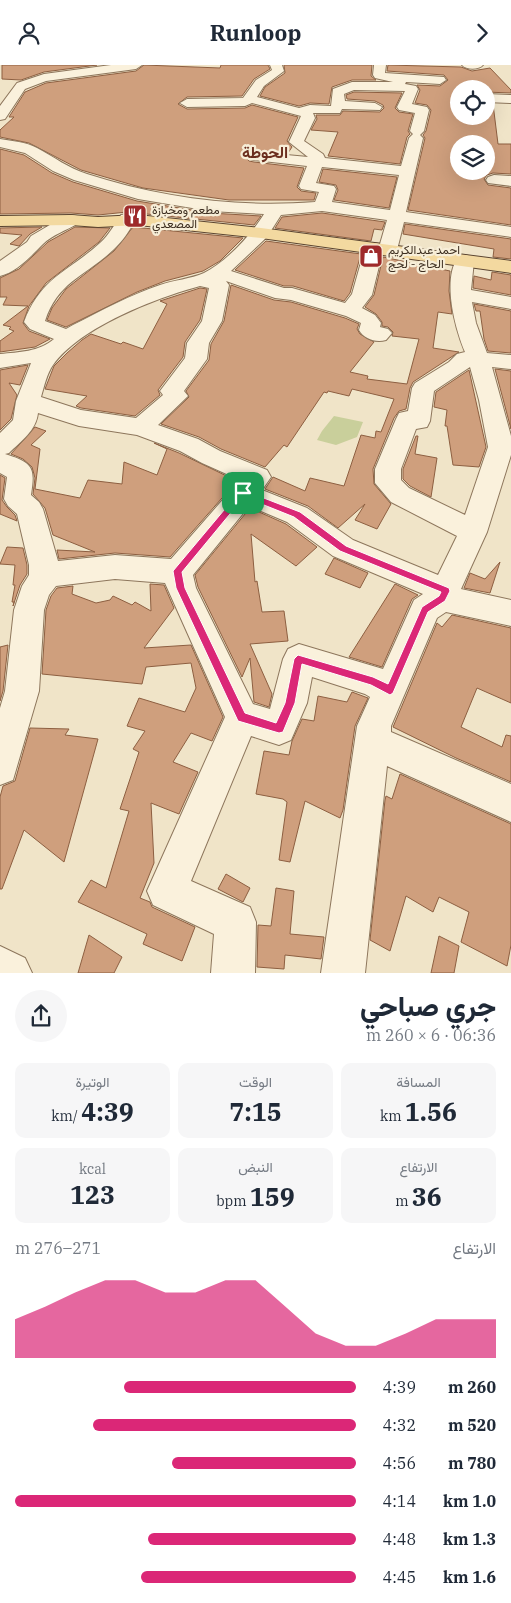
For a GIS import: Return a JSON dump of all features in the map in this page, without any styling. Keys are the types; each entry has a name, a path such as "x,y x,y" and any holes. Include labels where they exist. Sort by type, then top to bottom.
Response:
{"main road":[{"path":"0,221 70,220 98,222 127,219 261,233 511,267"}],"street":[{"path":"0,116 21,86 44,78 136,65"},
{"path":"251,99 250,97 260,83 278,71 276,65"},
{"path":"322,91 338,99 385,101 412,89 379,75 380,65"},
{"path":"439,65 440,80"},
{"path":"468,65 477,65"},
{"path":"399,82 440,80 450,85"},
{"path":"385,101 399,82"},
{"path":"187,103 245,102 251,99 306,112 310,109 335,109 338,99 352,85 385,101 422,110 396,217 362,295 352,308 353,311"},
{"path":"495,98 511,99"},
{"path":"306,112 308,118 296,142 318,157 307,186 328,189 322,206"},
{"path":"0,143 30,150 58,168 80,177 144,196 210,206 275,210 322,206 511,232"},
{"path":"254,156 408,171"},
{"path":"494,180 511,181"},
{"path":"0,447 25,423 28,401 41,365 61,345 80,329 145,297 209,276 236,258 261,233 275,210"},
{"path":"61,345 59,335 34,322 40,303 53,286 105,249 122,232 127,219"},
{"path":"0,270 33,246 37,240 70,220"},
{"path":"342,973 374,725 425,609 444,595 472,533 501,447 491,400 479,359 468,337 461,304 461,281 465,261"},
{"path":"209,276 282,294 292,294 353,311 368,319 371,323 369,330 381,333 379,336"},
{"path":"141,427 176,396 172,391 196,359 198,343 212,321 218,285 209,276"},
{"path":"461,293 511,303"},
{"path":"0,361 37,356 61,345"},
{"path":"472,533 400,495 388,483 388,469 408,419 418,421 423,388 457,367 465,359 511,362"},
{"path":"28,401 79,418 141,427 189,445 211,457 258,477 178,571 181,588 242,717 279,728 290,703 298,659 373,681 390,690"},
{"path":"0,462 21,473 17,499 29,509 44,565 42,585 37,586 29,610 22,691 0,767"},
{"path":"243,493 297,515 343,548 444,595 511,613"},
{"path":"44,575 115,567 178,571"},
{"path":"233,973 234,922 167,891 242,717"},
{"path":"372,742 511,803"},
{"path":"0,968 10,973"}],"green space":[{"path":"334,416 363,422 357,437 336,445 317,440"}],"building":[{"path":"2,65 97,65 44,72 21,80 2,79"},
{"path":"144,65 220,68 221,65 268,65 270,69 254,79 242,96 187,97 178,104 187,109 245,108 252,105 298,117 287,141 292,147 288,153 254,150 247,152 245,157 249,161 254,162 304,168 297,187 301,191 316,193 314,200 229,200 143,188 81,170 29,143 0,137 0,130 14,117 9,117 25,92 46,83 136,71"},
{"path":"284,65 372,65 371,76 376,80 352,80 332,87 329,104 310,103 299,106 260,96 265,87 285,73"},
{"path":"388,65 461,67 472,71 490,68 511,90 511,93 495,92 495,80 450,80 450,125 495,125 495,120 498,144 511,144 511,174 495,173 495,135 450,135 450,180 485,180 488,185 511,188 511,225 408,210 425,138 423,135 426,131 431,110 427,105 415,103 420,90 417,85 440,86 448,80 444,75 387,71"},
{"path":"354,92 402,93 395,108 399,112 413,114 408,131 410,134 407,137 400,164 328,156 338,132 311,130 317,119 316,115 340,115 343,111 380,112 384,108 383,105 375,101 347,99 346,95"},
{"path":"0,149 24,155 52,173 73,182 137,201 210,213 261,216 254,225 127,212 98,215 71,213 0,214"},
{"path":"323,169 397,177 389,208 334,200 338,190 336,185 319,182"},
{"path":"322,213 385,222 382,230 374,229 371,241 275,228 282,217"},
{"path":"405,224 511,239 511,259 493,257 494,249 403,234"},
{"path":"42,227 30,234 19,246 10,244 22,235 0,233 0,228"},
{"path":"75,227 110,228 99,242 46,283 29,306 23,323 29,331 50,339 35,347 0,352 0,341 14,331 9,329 11,327 3,325 28,306 3,305 7,297 0,297 0,278 19,269 48,242"},
{"path":"133,227 243,238 220,261 203,271 165,281 137,292 66,327 47,320 52,308 66,289 114,251"},
{"path":"266,241 361,254 350,293 344,301 293,286 284,286 235,270"},
{"path":"383,257 450,271 449,291 452,314 438,312 433,348 459,352 413,382 406,409 399,411 394,418 373,469 374,484 391,504 377,529 355,520 365,504 338,528 308,506 265,489 273,477 305,491 310,478 344,486 361,435 375,438 376,431 381,432 394,399 352,389 349,396 328,391 327,393 324,392 287,447 284,445 265,467 221,449 199,437 161,424 189,397 186,391 209,360 211,344 224,321 231,285 274,300 291,302 359,324 357,329 360,334 374,342 350,372 368,376 367,379 407,384 419,339 392,336 393,332 388,327 382,326 382,322 376,314 365,307 374,295"},
{"path":"492,272 511,275 511,295 473,288 474,276 491,280"},
{"path":"200,288 207,289 200,320 185,342 183,357 158,390 160,395 135,416 81,408 76,406 87,396 45,389 54,366 91,334 143,349 167,304 160,301"},
{"path":"474,304 511,311 511,353 488,351 484,339 480,311 476,311"},
{"path":"28,365 20,385 9,383 17,395 11,419 0,430 0,370"},
{"path":"495,369 511,371 511,429"},
{"path":"469,370 486,447 479,467 453,465 447,426 445,426 447,410 434,407 436,392"},
{"path":"35,427 46,431 31,445 40,449 35,489 80,498 88,480 122,484 124,462 157,475 167,449 154,443 237,481 170,557 115,553 59,559 57,550 95,552 53,535 45,508 33,494 35,478 32,467 23,459 11,454"},
{"path":"416,436 418,436 415,454 437,458 431,497 410,486 403,479 403,469"},
{"path":"0,475 5,478 2,500 15,515 17,521 0,514"},
{"path":"250,508 286,524 317,547 296,566 251,534 255,582 257,581 262,612 284,611 288,641 250,644 272,694 269,707 254,702 250,658 242,677 198,587 195,575"},
{"path":"7,547 23,548 27,565 27,574 20,585 13,606 15,565 0,564"},
{"path":"334,558 368,573 360,588 325,574"},
{"path":"500,562 490,593 464,588 470,573 485,579"},
{"path":"150,584 164,585 174,608 144,648 191,645 223,717 212,741 191,733 173,762 198,772 179,814 151,803 154,863 140,898 150,902 152,907 195,927 182,961 143,944 147,934 78,902 91,880 106,888 129,811 120,809 139,752 133,749 145,731 127,726 139,698 185,712 196,688 191,663 146,667 142,684 42,674 46,610 51,596 57,588 73,586 72,594 96,603 110,600 113,596 132,605 135,602 151,611"},
{"path":"395,584 418,595 412,599 382,667 349,657"},
{"path":"452,615 511,628 511,703 477,688 461,727 502,747 506,735 511,736 511,782 393,727 437,623 442,627"},
{"path":"8,645 3,691 0,701 0,647"},
{"path":"352,692 368,698 355,726 343,810 340,818 305,801 290,862 279,860 287,802 283,799 256,794 264,751 289,755 292,741 302,719 314,721 318,696 347,702"},
{"path":"30,728 69,729 65,735 98,739 64,862 24,830 2,889 0,889 0,797 3,786 15,781"},
{"path":"400,774 511,824 511,945 507,966 461,942 469,912 439,897 433,912 406,896 390,951 370,940 385,800 386,796 392,799"},
{"path":"226,874 250,888 243,902 218,889"},
{"path":"276,888 294,891 290,934 324,937 321,959 285,955 284,969 257,967 258,925 271,926"},
{"path":"89,935 122,957 114,973 78,973"},
{"path":"439,936 459,946 454,973 431,973"}],"place":[{"name":"مطعم ومخبازة المصعدي","path":"135,216"},
{"name":"احمد عبدالكريم الحاج - لحج","path":"371,256"}],"district":[{"name":"الحوطة","path":"265,152"}],"route":[{"path":"243,493 297,515 343,548 446,591 442,599 425,609 390,690 373,681 298,659 290,703 279,728 242,717 181,588 178,571 243,493"}]}
